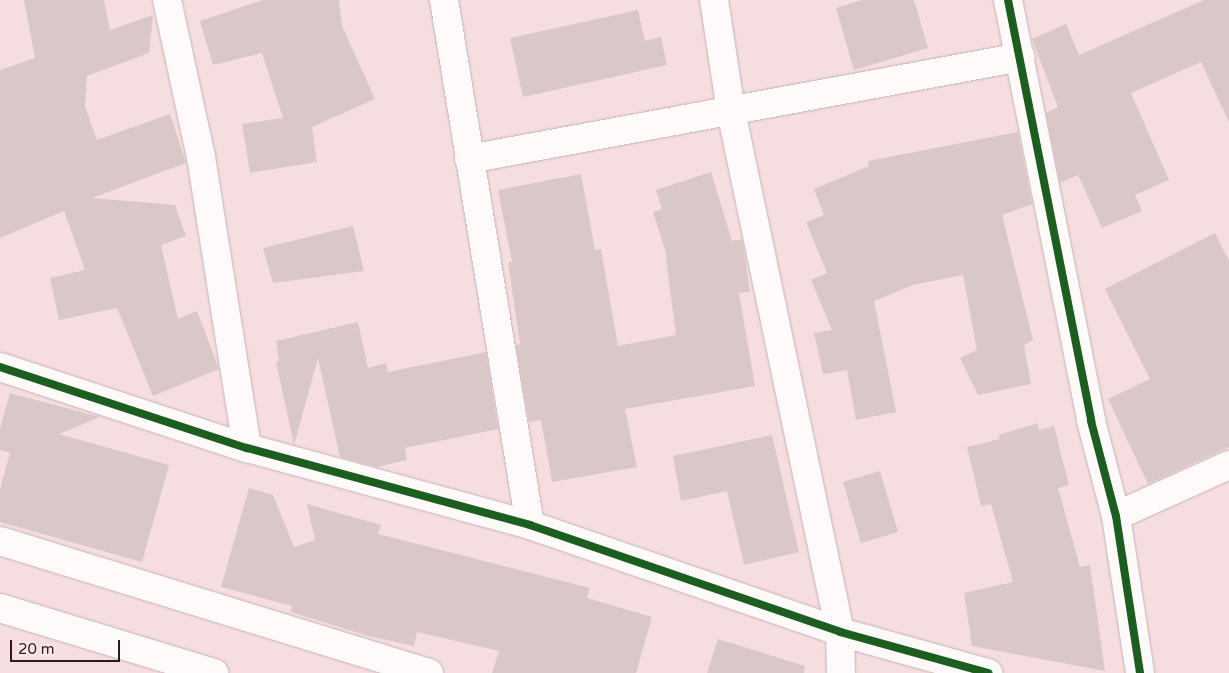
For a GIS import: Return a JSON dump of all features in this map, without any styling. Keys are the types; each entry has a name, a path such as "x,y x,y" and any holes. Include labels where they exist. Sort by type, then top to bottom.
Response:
{"street":[{"path":"167,0 202,157 248,448"},
{"path":"444,0 530,525"},
{"path":"714,0 731,111 806,456 840,632 841,673"},
{"path":"1008,0 1021,57 1091,421 1116,516 1140,673"},
{"path":"469,159 1021,57"},
{"path":"0,367 248,448 530,525 840,632 988,673"},
{"path":"1116,516 1229,465"},
{"path":"0,541 429,673"},
{"path":"0,608 214,673"}],"building":[{"path":"24,0 104,0 110,30 153,15 149,53 87,76 85,106 97,140 170,114 186,163 92,198 175,205 186,236 161,245 178,319 197,311 219,369 153,396 117,308 59,320 50,278 85,270 64,211 0,238 0,70 35,58"},
{"path":"263,0 339,0 342,26 375,99 312,127 317,162 250,173 242,124 283,118 262,53 213,65 200,21"},
{"path":"862,0 914,0 928,48 854,70 836,8"},
{"path":"1204,0 1229,0 1229,122 1201,62 1131,93 1169,180 1135,195 1142,211 1102,228 1078,175 1060,183 1046,113 1058,107 1032,39 1066,24 1079,55"},
{"path":"638,10 645,41 661,37 667,65 523,97 510,38"},
{"path":"1018,132 1032,204 1002,215 1033,340 1024,345 1031,384 978,395 960,358 977,350 963,275 913,285 874,301 896,412 856,420 847,370 823,374 814,333 832,330 811,280 827,273 806,222 824,215 814,189 869,166 868,161"},
{"path":"711,172 732,241 742,239 743,243 750,292 739,293 755,386 625,409 637,467 552,482 541,420 529,422 516,345 520,344 508,262 512,262 498,190 581,174 595,250 601,249 618,346 676,335 665,250 653,212 662,209 656,190"},
{"path":"353,226 364,271 273,283 263,248"},
{"path":"1215,233 1229,261 1229,447 1148,484 1108,399 1150,379 1105,289"},
{"path":"358,322 368,368 386,363 388,372 486,352 498,429 405,448 407,460 377,467 340,457 318,358 294,445 276,362 279,361 276,341"},
{"path":"10,393 100,417 59,434 169,465 142,562 0,522 0,489 10,453 0,450 0,429"},
{"path":"1038,423 1039,430 1054,426 1069,485 1058,488 1080,567 1090,565 1105,671 972,646 964,593 1013,582 991,504 981,506 967,447 1000,439 998,435"},
{"path":"772,435 799,552 744,565 727,491 681,501 673,456"},
{"path":"880,471 898,532 861,543 843,482"},
{"path":"249,488 273,495 294,547 315,540 307,504 381,525 378,534 590,588 587,598 652,617 636,673 492,673 499,651 417,632 414,646 368,636 291,612 292,606 221,587"},
{"path":"718,639 805,666 804,673 707,673"}],"cycle path":[{"path":"1008,0 1091,421 1116,516 1140,673"},
{"path":"0,367 247,448 530,525 840,632 988,673"}]}
